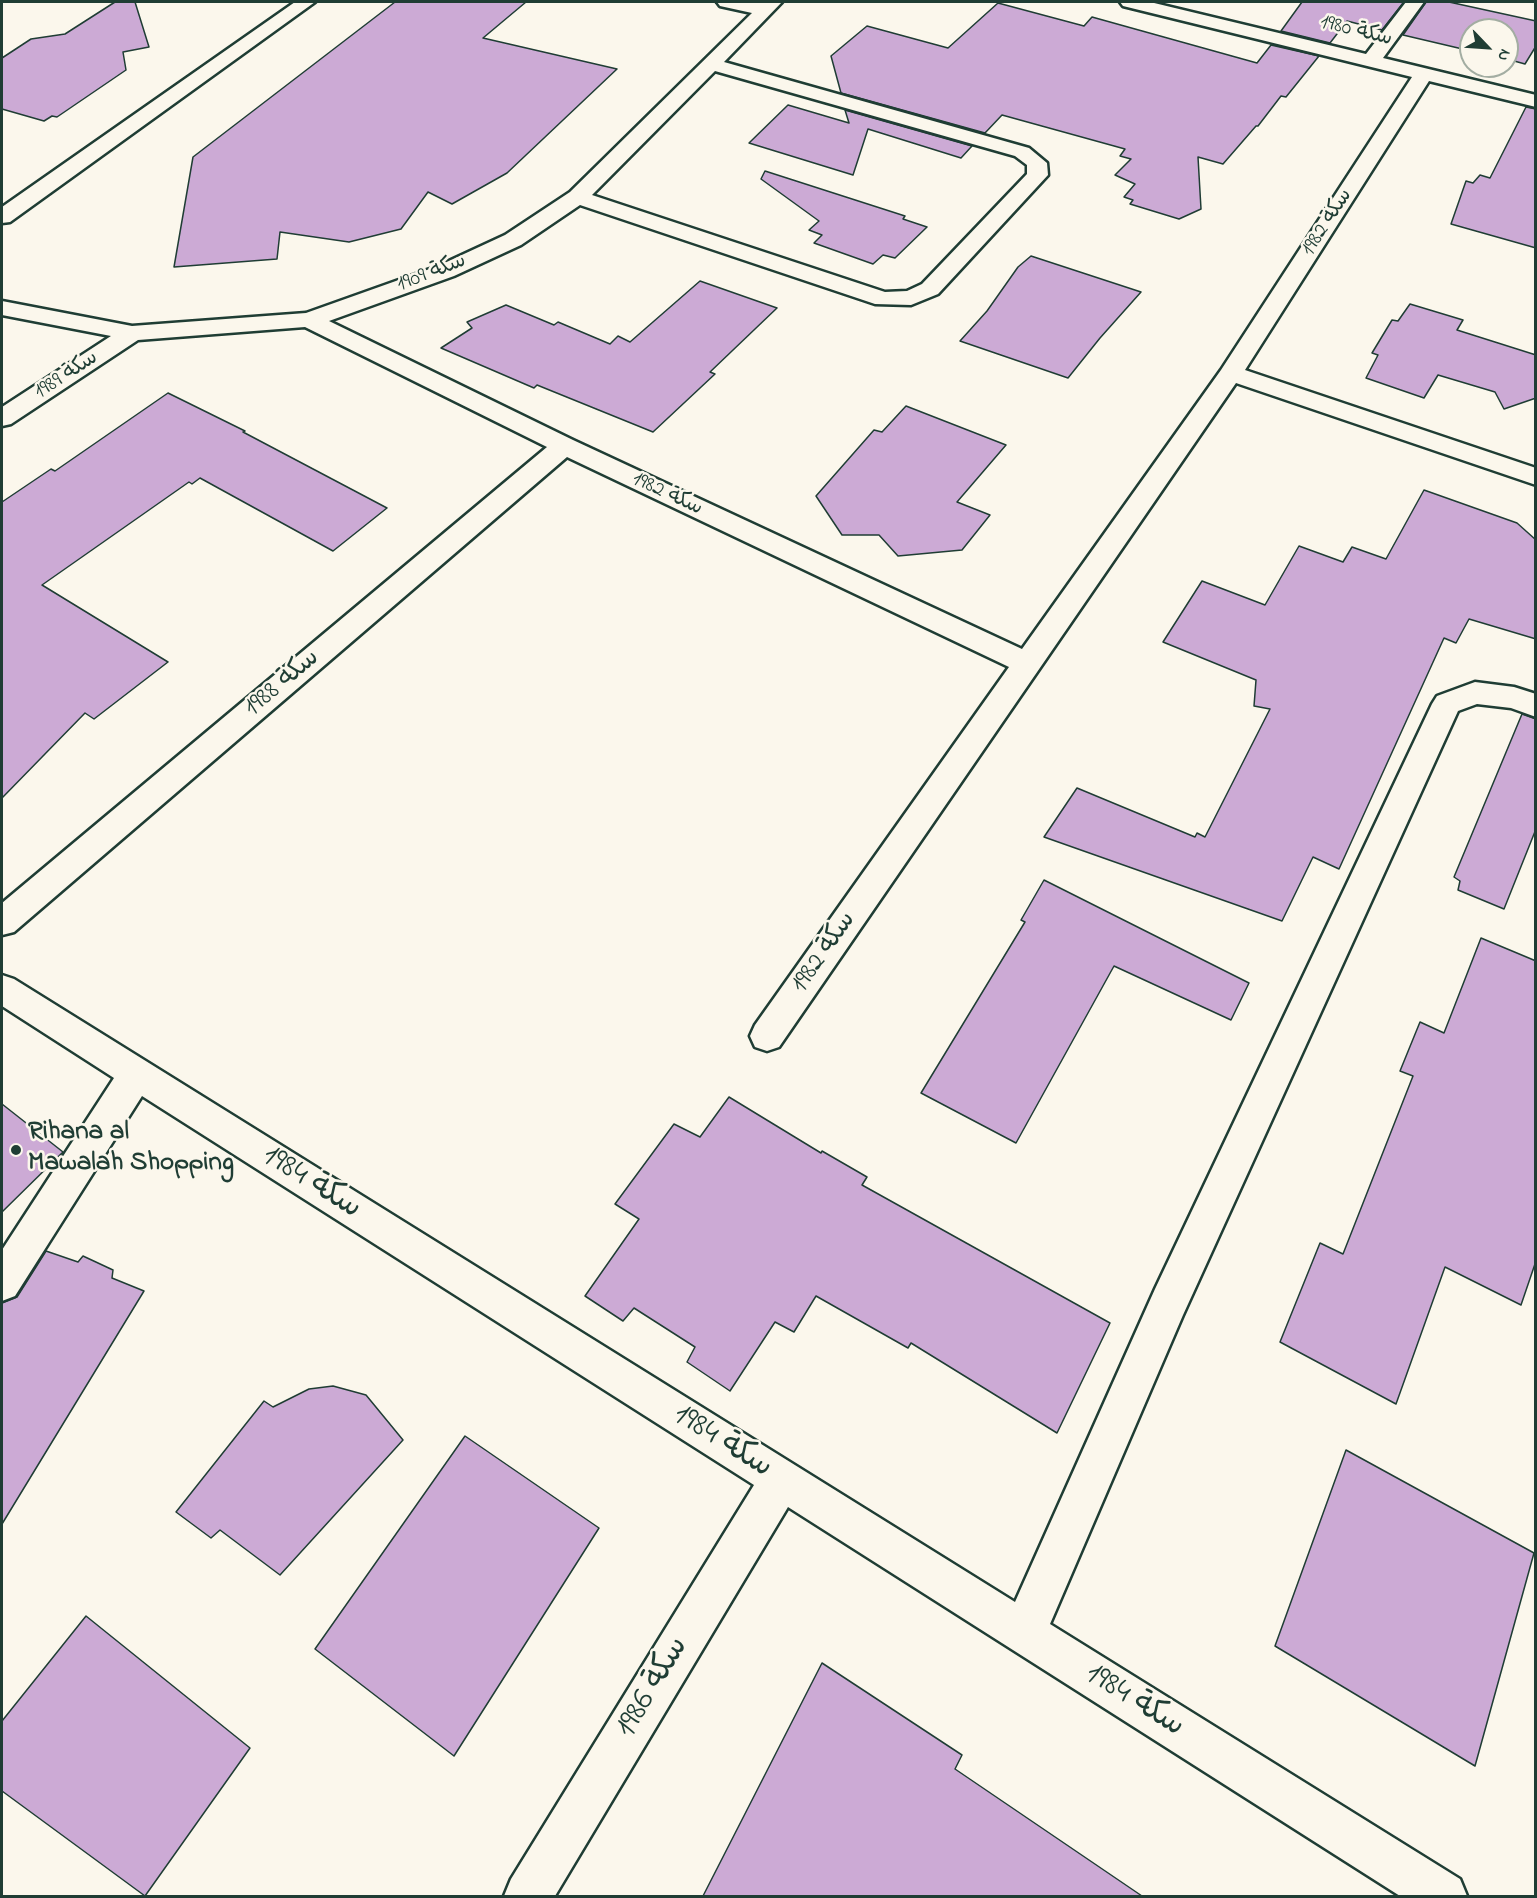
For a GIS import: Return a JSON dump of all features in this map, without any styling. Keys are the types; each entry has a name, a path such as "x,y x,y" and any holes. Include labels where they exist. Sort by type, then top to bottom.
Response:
{"street":[{"path":"2,217 306,2"},
{"path":"726,2 769,6"},
{"name":"سكة 1980","path":"1130,2 1536,101"},
{"path":"1371,61 1415,2"},
{"name":"سكة 1909","path":"2,308 132,333 309,320 446,271 513,240 578,197 769,6"},
{"path":"578,197 883,299 911,298 930,289 1037,176 1037,163 1022,152 711,64"},
{"name":"سكة 1982","path":"767,1036 1231,373 1424,74"},
{"name":"سكة 1982","path":"309,320 564,446 1028,664"},
{"name":"سكة 1989","path":"2,418 132,333"},
{"path":"1231,373 1536,477"},
{"name":"سكة 1988","path":"2,922 564,446"},
{"path":"1024,1633 1169,1302 1447,704 1475,693 1514,698 1536,706"},
{"name":"سكة 1984","path":"2,989 1443,1896"},
{"path":"2,1283 136,1074"},
{"name":"سكة 1986","path":"528,1896 781,1480"}],"building":[{"path":"115,2 135,2 149,47 123,52 126,70 57,117 52,116 44,121 2,109 2,58 31,39 65,34"},
{"path":"395,2 526,2 483,38 617,69 507,173 452,204 428,192 401,229 349,242 280,232 277,259 174,267 193,157"},
{"path":"1302,2 1404,2 1382,30 1347,21 1330,43 1281,31"},
{"path":"1426,2 1449,2 1536,21 1536,46 1525,64 1519,62 1519,18 1459,18 1459,48 1403,35"},
{"path":"998,3 1084,26 1092,17 1257,63 1271,45 1319,56 1286,97 1281,96 1258,126 1223,164 1198,157 1201,209 1179,219 1130,204 1133,200 1124,197 1135,184 1115,175 1131,159 1120,156 1125,149 1002,115 985,133 841,93 831,56 867,26 948,48"},
{"path":"788,105 849,123 845,110 972,146 961,158 868,129 853,175 749,143"},
{"path":"1526,107 1536,109 1536,248 1451,224 1466,181 1473,183 1480,175 1490,178"},
{"path":"765,171 905,216 903,219 927,227 895,258 883,255 873,264 814,243 822,235 809,230 819,221 761,179"},
{"path":"1031,256 1141,292 1068,378 960,341 987,311 1018,267"},
{"path":"700,281 777,308 710,372 715,374 653,432 537,385 534,388 441,348 472,328 467,322 506,305 554,325 558,322 610,344 618,336 630,342"},
{"path":"1410,304 1463,320 1457,330 1536,355 1536,398 1504,409 1495,392 1438,375 1424,398 1366,378 1378,355 1372,353 1392,320 1398,321"},
{"path":"168,393 245,431 243,432 387,508 333,551 200,478 192,484 189,482 42,585 168,662 94,719 85,713 2,798 2,502 51,469 55,471"},
{"path":"906,406 1006,445 957,502 990,515 962,550 898,556 879,535 842,535 816,496 874,430 882,432"},
{"path":"1424,490 1517,523 1536,540 1536,639 1469,619 1456,643 1444,638 1339,869 1313,857 1282,921 1044,837 1077,788 1195,837 1197,833 1205,837 1270,709 1254,706 1256,680 1163,642 1202,581 1265,605 1299,546 1343,562 1352,547 1386,559"},
{"path":"1522,714 1536,719 1536,829 1504,909 1458,890 1460,881 1454,877"},
{"path":"1044,880 1249,983 1231,1020 1114,966 1016,1143 921,1093 1025,922 1021,920"},
{"path":"1481,938 1536,961 1536,1261 1521,1305 1445,1267 1396,1404 1280,1342 1320,1243 1343,1254 1413,1076 1400,1071 1420,1022 1444,1033"},
{"path":"729,1097 821,1153 822,1151 867,1177 862,1185 1110,1323 1057,1433 911,1343 908,1348 816,1296 794,1332 775,1322 730,1391 687,1362 695,1347 634,1308 623,1321 585,1296 639,1219 615,1204 674,1124 700,1137"},
{"path":"2,1104 63,1152 2,1212"},
{"path":"46,1251 78,1262 83,1256 113,1270 112,1278 144,1291 2,1524 2,1303 17,1297"},
{"path":"333,1386 366,1395 403,1440 280,1575 220,1530 211,1538 176,1512 264,1401 273,1407 309,1389"},
{"path":"465,1436 599,1528 454,1756 315,1649"},
{"path":"1346,1450 1534,1553 1475,1766 1275,1646"},
{"path":"86,1616 250,1748 145,1896 2,1791 2,1721"},
{"path":"822,1663 962,1755 955,1769 1142,1896 703,1896"}],"place":[{"name":"Rihana al Mawalah Shopping","path":"16,1150"}]}
